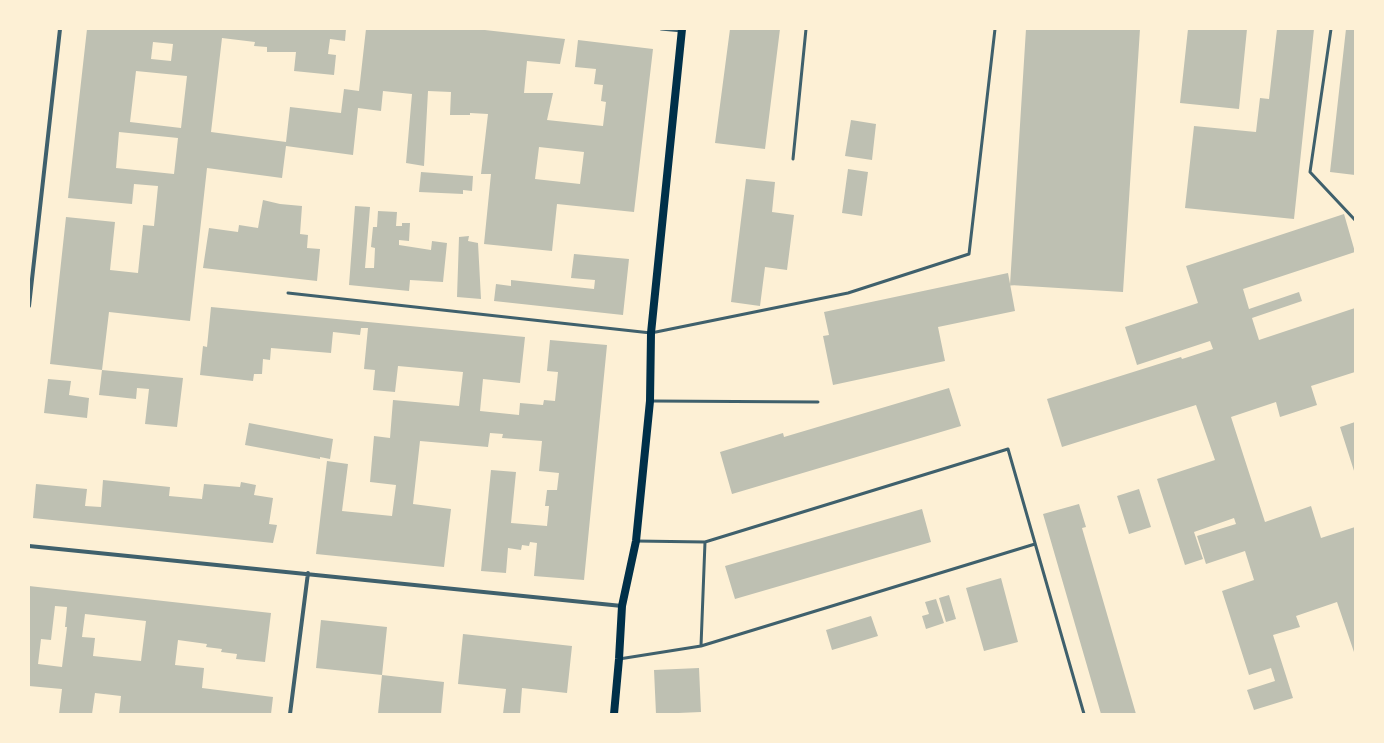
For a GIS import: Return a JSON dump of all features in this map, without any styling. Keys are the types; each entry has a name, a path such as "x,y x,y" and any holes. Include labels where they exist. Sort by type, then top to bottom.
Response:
{"main road":[{"path":"614,714 622,606 636,541 650,401 650,332 682,30"}],"street":[{"path":"29,306 60,29"},
{"path":"29,546 308,573 622,606"},
{"path":"290,714 308,573"}],"lane":[{"path":"661,29 682,30"},
{"path":"793,159 806,29"},
{"path":"288,293 650,332 848,293 969,254 996,29"},
{"path":"1332,29 1310,172 1355,220"},
{"path":"650,401 818,402"},
{"path":"636,541 705,542 1008,449 1084,714"},
{"path":"701,646 705,542"},
{"path":"619,659 701,646 1035,544"}],"building":[{"path":"87,29 346,29 345,41 330,39 328,54 336,55 334,75 294,71 296,52 267,52 267,47 254,46 255,42 222,38 211,132 286,142 290,107 341,113 344,89 359,91 366,29 476,29 565,39 560,64 527,61 524,93 553,93 547,120 603,126 606,102 601,101 603,85 594,84 596,69 575,67 578,40 653,49 634,212 557,204 552,251 484,244 491,174 481,174 488,114 470,113 470,115 450,115 451,92 428,91 424,166 406,163 412,94 383,91 381,111 358,108 353,155 286,146 282,178 207,168 190,321 109,312 102,370 50,364 66,217 115,222 110,270 138,273 143,225 154,226 158,186 134,184 132,204 68,198","holes":["153,42 173,44 171,61 151,59","136,71 187,76 181,128 130,122","119,132 178,138 174,174 116,168","539,147 584,152 580,184 535,179"]},
{"path":"730,29 780,29 765,149 715,143"},
{"path":"1026,29 1140,29 1123,292 1010,285"},
{"path":"1188,29 1247,29 1239,109 1180,103"},
{"path":"1277,29 1314,29 1294,219 1185,208 1194,126 1256,132 1260,98 1269,99"},
{"path":"1346,29 1355,29 1355,175 1330,172"},
{"path":"851,120 876,124 872,160 845,156"},
{"path":"848,169 868,172 862,216 842,213"},
{"path":"421,172 473,176 472,191 463,190 463,194 419,192"},
{"path":"746,179 775,182 772,212 794,215 787,270 765,267 760,306 731,302"},
{"path":"263,200 280,204 302,206 300,234 308,235 307,248 320,249 317,281 203,268 209,228 238,232 239,225 258,228"},
{"path":"355,206 370,207 365,268 374,268 375,248 371,247 373,227 377,227 378,211 397,212 396,226 402,226 402,223 410,223 409,241 399,240 399,245 431,250 432,241 447,243 443,282 410,280 409,291 349,285"},
{"path":"1344,214 1355,252 1243,289 1249,309 1299,292 1302,301 1252,318 1259,340 1355,308 1355,372 1311,386 1317,405 1280,417 1276,402 1231,417 1265,522 1311,506 1321,538 1355,527 1355,655 1337,602 1296,616 1300,627 1273,635 1293,698 1254,710 1247,690 1275,681 1271,668 1249,675 1222,591 1254,580 1245,551 1206,564 1197,536 1236,524 1234,518 1194,532 1203,559 1185,565 1157,479 1215,460 1196,405 1062,447 1047,399 1181,357 1182,359 1213,349 1210,341 1137,365 1125,327 1198,303 1186,266"},
{"path":"469,236 468,241 478,243 481,299 457,297 459,237"},
{"path":"574,254 629,259 623,315 494,301 496,284 511,286 511,280 594,289 595,280 571,278"},
{"path":"1008,273 1015,311 938,327 945,361 833,385 823,336 829,335 824,312"},
{"path":"211,307 525,337 520,383 483,379 480,411 519,415 520,403 543,405 544,400 555,401 558,372 547,371 550,340 607,345 584,580 534,576 537,543 530,542 529,546 522,545 521,550 508,548 506,573 481,571 491,470 516,472 511,523 547,526 549,506 545,506 547,490 557,490 559,473 539,471 542,441 502,438 503,434 490,433 488,447 420,441 413,504 451,509 444,567 316,554 327,461 348,464 342,511 392,516 396,485 370,482 374,436 390,438 393,400 459,406 463,372 398,366 395,392 373,390 375,370 364,369 368,328 361,328 360,335 333,332 331,353 271,348 270,360 263,359 262,374 254,374 253,381 200,375 203,346 207,347"},
{"path":"102,370 183,378 177,427 145,424 149,389 137,388 136,399 99,395"},
{"path":"48,379 71,381 69,395 89,398 87,418 44,413"},
{"path":"949,388 961,426 732,494 720,452 783,433 784,437"},
{"path":"1355,422 1355,474 1340,427"},
{"path":"249,423 333,439 330,459 320,457 320,459 245,445"},
{"path":"103,480 170,487 169,496 202,499 204,484 240,487 241,482 256,485 254,495 273,498 269,524 277,525 273,543 33,518 36,484 87,489 85,506 101,507"},
{"path":"1139,489 1151,527 1129,534 1117,496"},
{"path":"1079,504 1086,527 1082,528 1136,714 1101,714 1043,514"},
{"path":"922,509 931,542 735,599 725,566"},
{"path":"1001,578 1018,642 984,651 966,588"},
{"path":"29,586 271,613 265,662 236,659 237,654 221,652 222,649 206,647 207,644 178,640 175,665 204,668 202,688 273,697 271,714 119,714 121,696 95,693 92,714 59,714 62,689 29,686","holes":["55,606 67,607 65,627 67,627 62,667 38,664 41,639 51,640","85,614 146,621 141,661 93,656 95,638 82,637"]},
{"path":"949,595 956,619 946,622 939,598"},
{"path":"936,599 944,623 926,629 922,616 929,614 925,602"},
{"path":"871,616 878,636 832,650 826,630"},
{"path":"321,620 387,627 382,675 316,668"},
{"path":"463,634 572,646 567,693 522,688 520,714 503,714 506,689 458,684"},
{"path":"699,668 701,712 656,714 654,670"},
{"path":"382,675 444,682 441,714 378,714"}]}
